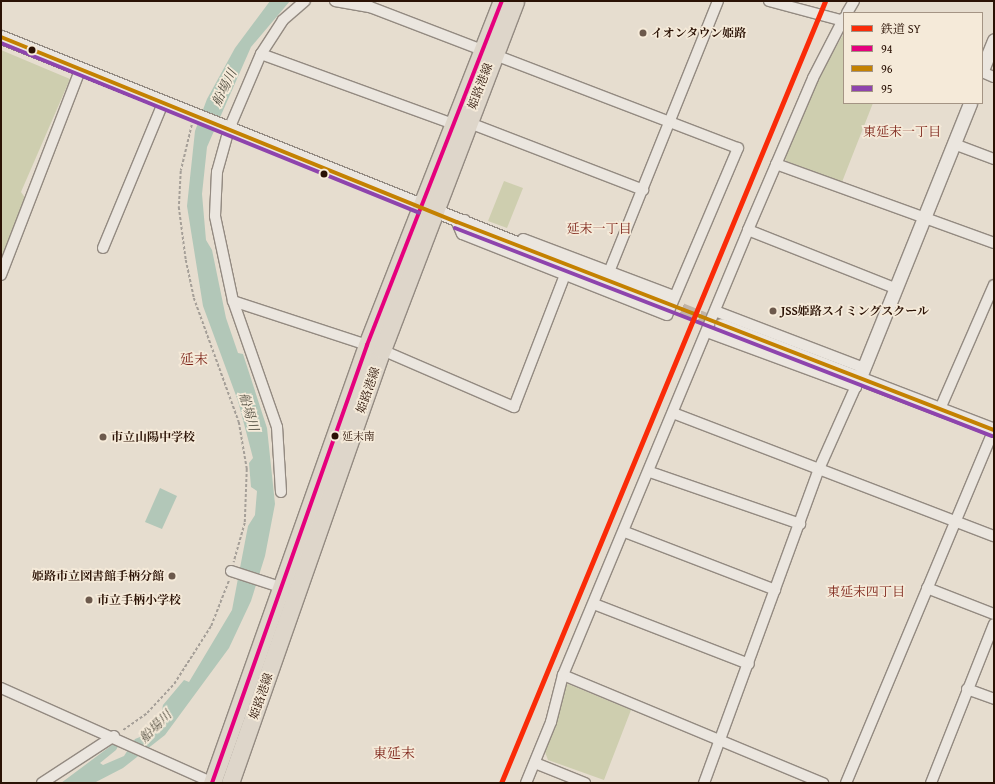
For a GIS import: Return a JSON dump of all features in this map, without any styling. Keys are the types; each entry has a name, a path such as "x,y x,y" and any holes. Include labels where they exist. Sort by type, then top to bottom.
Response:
{"main road":[{"name":"姫路港線","path":"213,783 283,588 487,51 502,1"},
{"name":"姫路港線","path":"487,51 515,1"},
{"name":"姫路港線","path":"230,783 374,347"}],"street":[{"path":"281,492 277,427 232,301 215,216 217,172 230,129 261,54 283,20 305,1"},
{"path":"335,1 370,7 738,148 669,299 667,315 462,234 457,222"},
{"path":"609,272 718,1"},
{"path":"769,1 843,18"},
{"path":"848,12 854,1"},
{"path":"526,783 551,722 563,675 625,532 776,164 843,20"},
{"path":"1,37 457,222 669,299"},
{"path":"983,68 994,40"},
{"path":"261,54 459,123 643,190"},
{"path":"1,275 80,70"},
{"path":"983,71 994,76"},
{"path":"103,248 163,104"},
{"path":"704,783 750,664 819,469 860,377 926,219 970,104"},
{"path":"954,144 994,159"},
{"path":"776,164 994,243"},
{"path":"457,222 468,218 609,272 669,299"},
{"path":"748,230 897,289"},
{"path":"232,301 374,347 514,407 565,275"},
{"path":"940,409 994,285"},
{"path":"715,310 860,377"},
{"path":"721,324 994,430 846,783"},
{"path":"707,332 860,377"},
{"path":"673,413 994,536"},
{"path":"650,472 800,524"},
{"path":"625,532 775,590"},
{"path":"231,571 283,588"},
{"path":"927,588 994,614"},
{"path":"594,604 750,664"},
{"path":"931,783 994,624"},
{"path":"563,675 823,783"},
{"path":"1,688 114,736 151,756 213,783"},
{"path":"967,689 994,699"},
{"path":"42,783 114,736"},
{"path":"535,763 584,783"}],"path":[{"path":"114,736 147,713 174,684 211,626 231,571 245,523 247,469 239,422 194,298 186,260 179,206 181,171 195,116"}],"shaded area":[{"path":"843,35 843,104 873,104 842,182 786,161 784,155 819,77"},
{"path":"1,50 70,79 21,192 26,199 1,263"},
{"path":"504,181 523,188 507,228 488,221"},
{"path":"568,684 631,710 604,780 548,760 545,752 557,722 564,686"}],"water":[{"name":"船場川","path":"270,1 290,1 251,47 207,147 202,194 206,240 212,250 226,318 238,353 243,354 267,428 275,504 265,556 251,601 229,648 165,735 123,768 94,783 61,783 124,736 116,750 100,763 103,765 124,756 135,739 145,735 161,714 163,705 184,680 189,682 232,610 248,526 255,515 257,491 251,487 249,463 253,458 238,401 203,306 187,206 195,131 207,99 235,48"},
{"path":"160,488 177,496 162,529 145,522"}],"tunnel":[{"path":"664,302 721,325"}],"rail line":[{"name":"SY","path":"501,783 825,1"}],"transit line":[{"name":"94","path":"212,783 367,345 502,1"},
{"name":"96","path":"1,37 457,222 994,430"},
{"name":"95","path":"1,43 419,213"},
{"name":"95","path":"455,228 992,436"}],"place":[{"name":"イオンタウン姫路","path":"643,33"},
{"name":"JSS姫路スイミングスクール","path":"773,311"},
{"name":"延末南","path":"335,436"},
{"name":"市立山陽中学校","path":"103,437"},
{"name":"姫路市立図書館手柄分館","path":"172,576"},
{"name":"市立手柄小学校","path":"89,600"}],"district":[{"name":"東延末一丁目","path":"902,132"},
{"name":"延末一丁目","path":"599,229"},
{"name":"延末","path":"194,359"},
{"name":"東延末四丁目","path":"866,592"},
{"name":"東延末","path":"394,753"}]}
